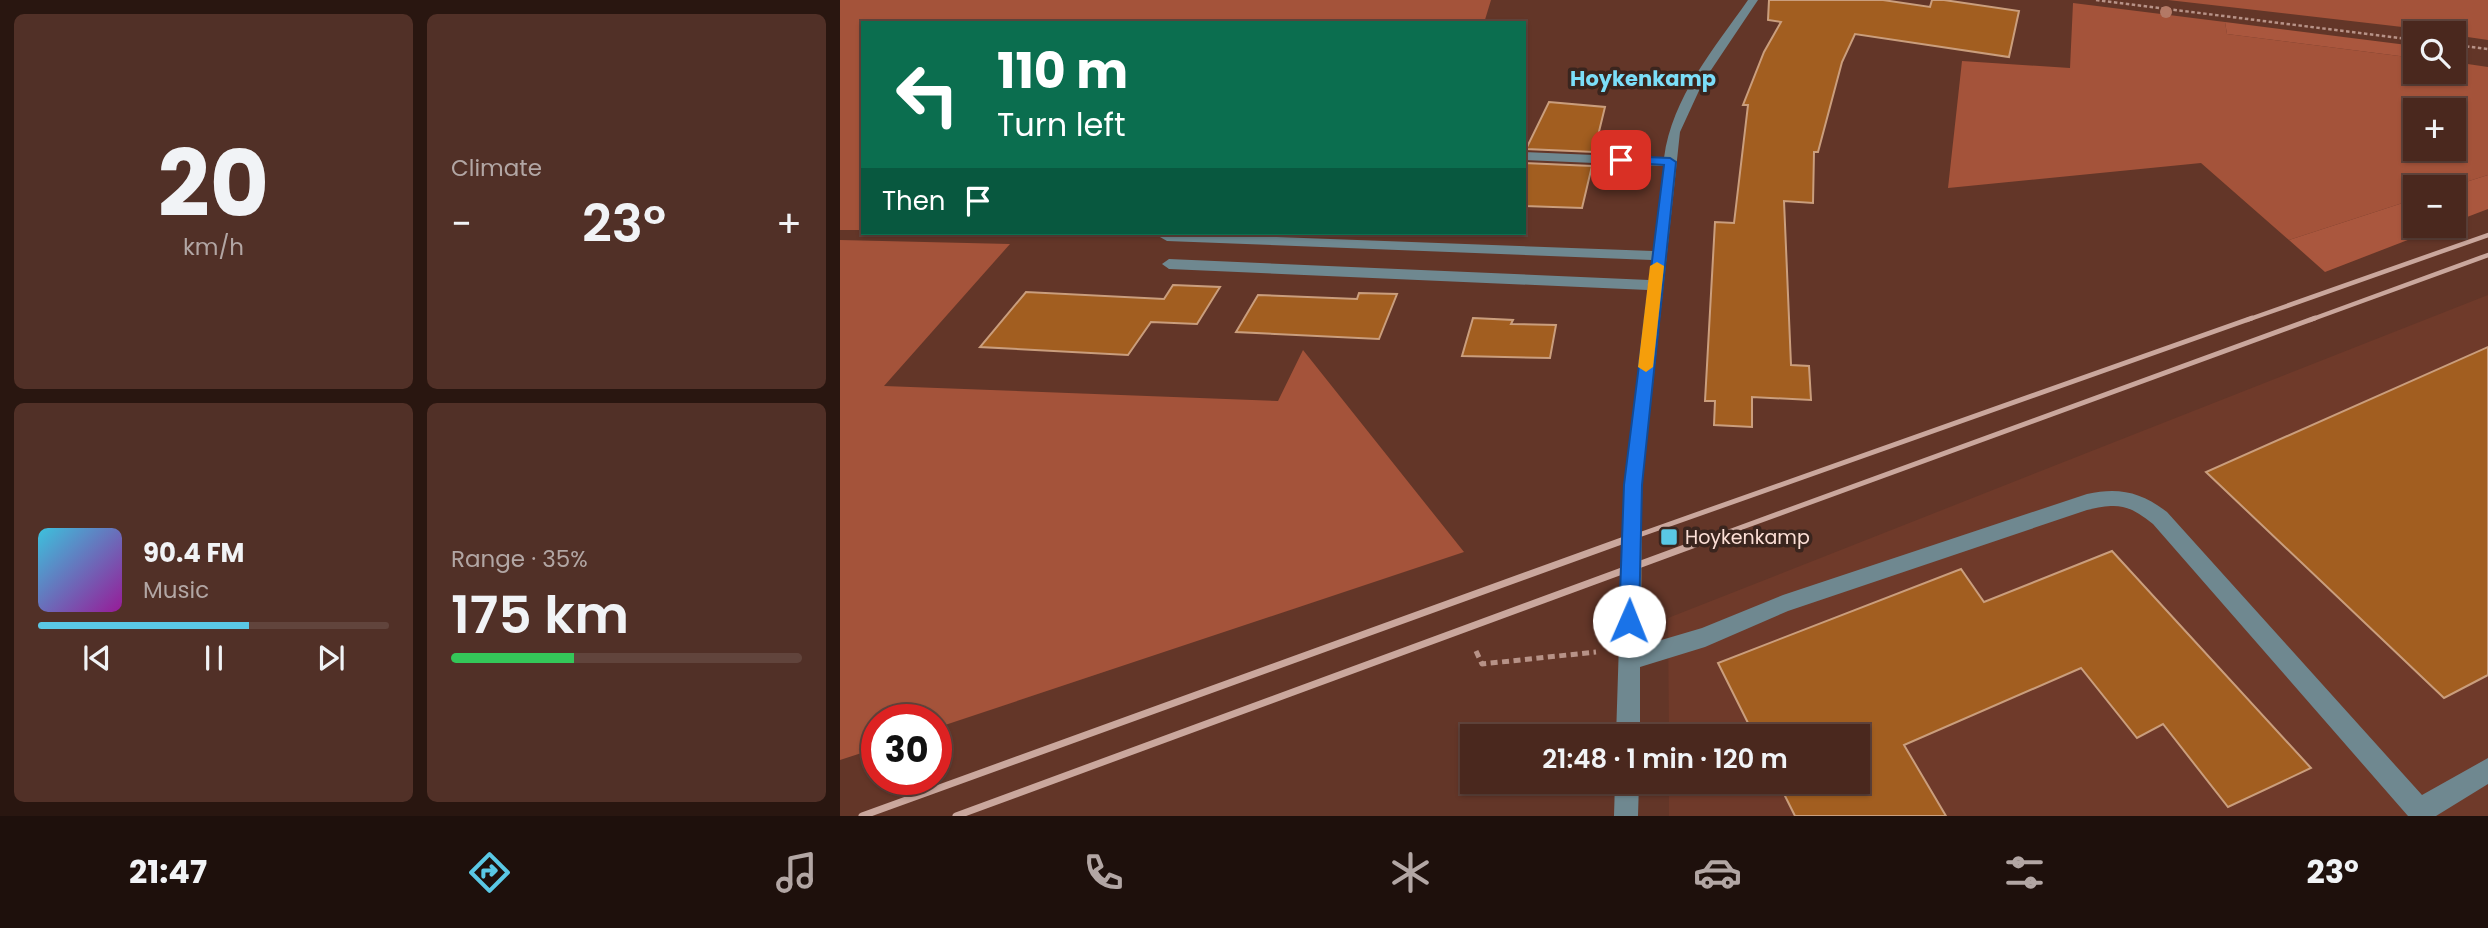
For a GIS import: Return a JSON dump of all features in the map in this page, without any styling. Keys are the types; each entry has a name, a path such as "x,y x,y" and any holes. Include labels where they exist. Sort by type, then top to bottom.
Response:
{"street":[{"path":"1628,724 1633,485 1674,132 1697,82 1753,0"},
{"path":"1526,156 1670,162"},
{"path":"1167,237 1658,256"},
{"path":"1169,264 1655,285"},
{"path":"1629,654 1704,637 1783,604 2087,502 2112,496 2129,498 2143,504 2160,518 2421,813 2488,770"},
{"path":"1626,816 1627,794"}],"path":[{"path":"2096,0 2403,38"},
{"path":"2466,46 2488,49"},
{"path":"1476,651 1482,664 1629,654"}],"shaded area":[{"path":"840,0 1491,0 1485,21 861,21 861,230 840,230"},
{"path":"2168,0 2488,0 2488,40 2466,37 2466,21 2403,21 2403,27"},
{"path":"2073,3 2225,22 2227,34 2403,56 2403,84 2466,84 2466,64 2488,67 2488,175 2466,182 2466,175 2403,175 2403,203 2289,240 2201,163 1948,188 1962,61 2070,68"},
{"path":"2225,22 2403,44 2403,56 2227,34"},
{"path":"2488,175 2488,209 2466,217 2466,182"},
{"path":"2403,203 2403,238 2413,238 2325,272 2289,240"},
{"path":"840,240 1010,244 884,386 1278,401 1303,350 1464,552 952,723 952,704 861,704 861,753 840,760"},
{"path":"2488,295 2488,816 1669,816 1669,794 1870,794 1870,724 1669,724 1668,618"}],"building":[{"path":"1769,0 1883,0 1930,7 1932,0 1944,0 2019,11 2009,57 1855,34 1842,62 1818,152 1814,152 1813,203 1784,201 1791,365 1809,366 1811,400 1752,397 1752,427 1714,425 1715,401 1705,401 1715,222 1734,223 1748,105 1743,105 1764,52 1781,22 1768,20"},
{"path":"1549,102 1605,107 1594,152 1526,149"},
{"path":"1526,163 1592,166 1582,208 1526,206"},
{"path":"1173,285 1220,287 1197,324 1151,322 1128,355 980,347 1026,292 1164,299"},
{"path":"1359,293 1397,294 1379,339 1236,332 1258,295 1357,299"},
{"path":"1473,318 1513,320 1511,324 1556,325 1550,358 1462,356"},
{"path":"2488,347 2488,675 2444,698 2206,472"},
{"path":"2112,551 2311,768 2228,807 2163,724 2137,738 2081,668 1904,745 1946,816 1795,816 1784,794 1870,794 1870,724 1748,724 1718,663 1961,569 1984,602"}],"railway":[{"path":"2247,320 2488,235"},
{"path":"2310,320 2488,255"},
{"path":"1622,541 2252,318"},
{"path":"1704,541 2315,318"},
{"path":"862,816 1627,539"},
{"path":"956,816 1709,539"}],"slow traffic":[{"path":"1646,367 1657,266"}],"place":[{"name":"Hoykenkamp","path":"1669,537"}],"district":[{"name":"Hoykenkamp","path":"1643,78"}],"route":[{"path":"1621,160 1670,162 1633,485 1629,621"}]}
